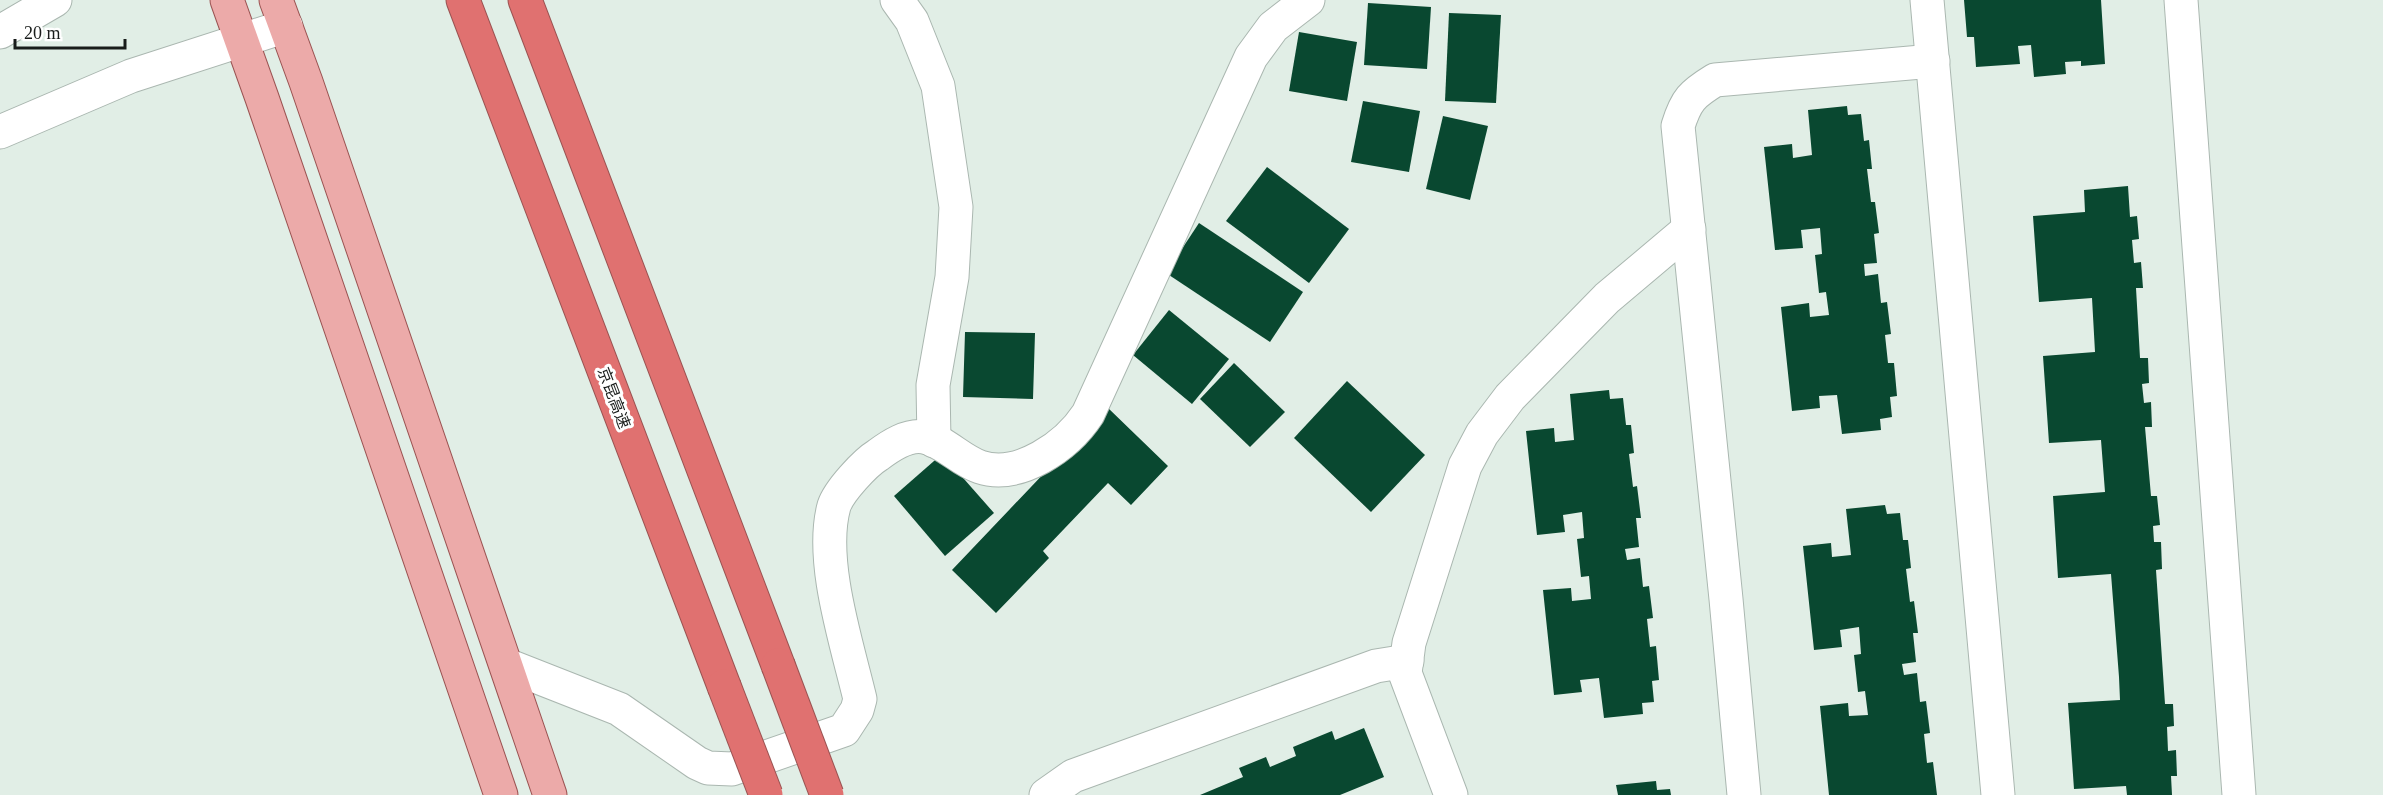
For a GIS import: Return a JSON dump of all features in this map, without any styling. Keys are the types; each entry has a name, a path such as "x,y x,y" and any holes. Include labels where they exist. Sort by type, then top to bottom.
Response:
{"highway":[{"name":"京昆高速","path":"463,0 766,795"},
{"path":"525,0 827,795"}],"main road":[{"path":"227,0 501,795"},
{"path":"281,13 550,795"}],"street":[{"path":"0,32 55,0"},
{"path":"897,0 912,21 938,86 956,207 952,278 933,385 934,441"},
{"path":"507,665 619,708 697,763 708,768 732,769 844,730 857,710 860,699 829,563 835,505 840,495 871,459 890,446 911,437 923,436 980,467 1002,469 1036,460 1081,424 1088,414 1251,57 1273,27 1308,0"},
{"path":"1928,0 1998,795"},
{"path":"2181,0 2239,795"},
{"path":"0,132 131,76 242,40 281,13"},
{"path":"1744,795 1678,126 1684,106 1695,92 1715,80 1933,61"},
{"path":"1451,795 1405,672 1409,643 1465,466 1482,434 1510,397 1607,298 1689,229"},
{"path":"1046,795 1073,776 1376,666 1407,661"}],"building":[{"path":"1964,0 2101,0 2105,64 2081,66 2081,61 2065,62 2066,74 2034,77 2031,45 2018,46 2020,64 1976,67 1974,37 1967,37"},
{"path":"1368,3 1431,7 1427,69 1364,65"},
{"path":"1449,13 1501,15 1496,103 1445,101"},
{"path":"1299,32 1357,42 1347,101 1289,91"},
{"path":"1363,101 1420,111 1409,172 1351,162"},
{"path":"1847,106 1848,115 1861,114 1864,141 1869,140 1872,169 1867,169 1871,202 1875,202 1879,233 1874,234 1877,263 1864,264 1865,276 1878,274 1881,303 1887,302 1891,334 1885,335 1888,363 1894,363 1897,396 1890,397 1892,417 1880,419 1881,430 1842,434 1837,395 1819,396 1820,408 1792,411 1781,307 1809,303 1810,317 1829,315 1826,292 1819,293 1815,255 1822,254 1820,228 1801,230 1803,248 1775,250 1764,147 1792,144 1793,158 1812,155 1808,110"},
{"path":"1443,116 1488,126 1470,200 1426,189"},
{"path":"1267,167 1349,229 1309,283 1226,221"},
{"path":"2128,186 2130,217 2137,216 2139,239 2132,240 2134,263 2141,262 2143,288 2136,288 2140,358 2148,358 2149,383 2142,384 2144,403 2151,402 2152,427 2145,427 2151,496 2157,496 2160,525 2153,526 2154,542 2161,542 2162,569 2156,570 2165,704 2173,704 2174,726 2167,727 2168,751 2176,750 2177,776 2171,776 2172,795 2127,795 2126,786 2074,789 2068,703 2120,700 2119,677 2111,574 2058,578 2053,496 2105,492 2101,440 2049,443 2043,356 2095,352 2092,298 2039,302 2033,216 2085,212 2084,190"},
{"path":"1199,223 1303,292 1270,342 1166,273"},
{"path":"1169,310 1229,359 1192,404 1133,355"},
{"path":"965,332 1035,333 1033,399 963,397"},
{"path":"1234,363 1285,412 1250,447 1200,399"},
{"path":"1347,381 1425,455 1371,512 1294,438"},
{"path":"1609,390 1610,399 1623,398 1626,425 1631,425 1634,453 1629,454 1633,487 1637,486 1641,518 1636,518 1639,547 1625,549 1627,560 1640,558 1643,587 1649,586 1653,618 1647,619 1650,647 1656,646 1659,680 1652,681 1654,702 1642,703 1643,714 1604,718 1599,678 1580,680 1582,692 1554,695 1543,590 1571,588 1572,601 1591,599 1589,576 1581,577 1577,539 1584,538 1582,512 1563,515 1565,532 1537,535 1526,431 1554,428 1555,442 1574,440 1570,394"},
{"path":"1107,407 1168,466 1131,505 1108,483 1043,551 1049,558 996,613 952,570"},
{"path":"942,454 994,513 945,556 894,496"},
{"path":"1885,505 1887,514 1900,513 1903,540 1908,540 1911,568 1906,569 1910,602 1914,601 1918,633 1913,633 1916,662 1902,664 1904,675 1917,673 1920,702 1926,701 1930,733 1924,734 1927,763 1933,762 1937,795 1829,795 1820,706 1848,703 1849,716 1868,715 1865,691 1858,692 1854,655 1861,654 1859,627 1840,630 1842,647 1814,650 1803,546 1831,543 1832,557 1851,555 1846,509"},
{"path":"1364,728 1384,777 1340,795 1200,795 1243,777 1239,768 1266,757 1270,767 1296,756 1293,747 1332,731 1335,740"},
{"path":"1656,781 1657,790 1670,789 1671,795 1618,795 1616,785"}]}
